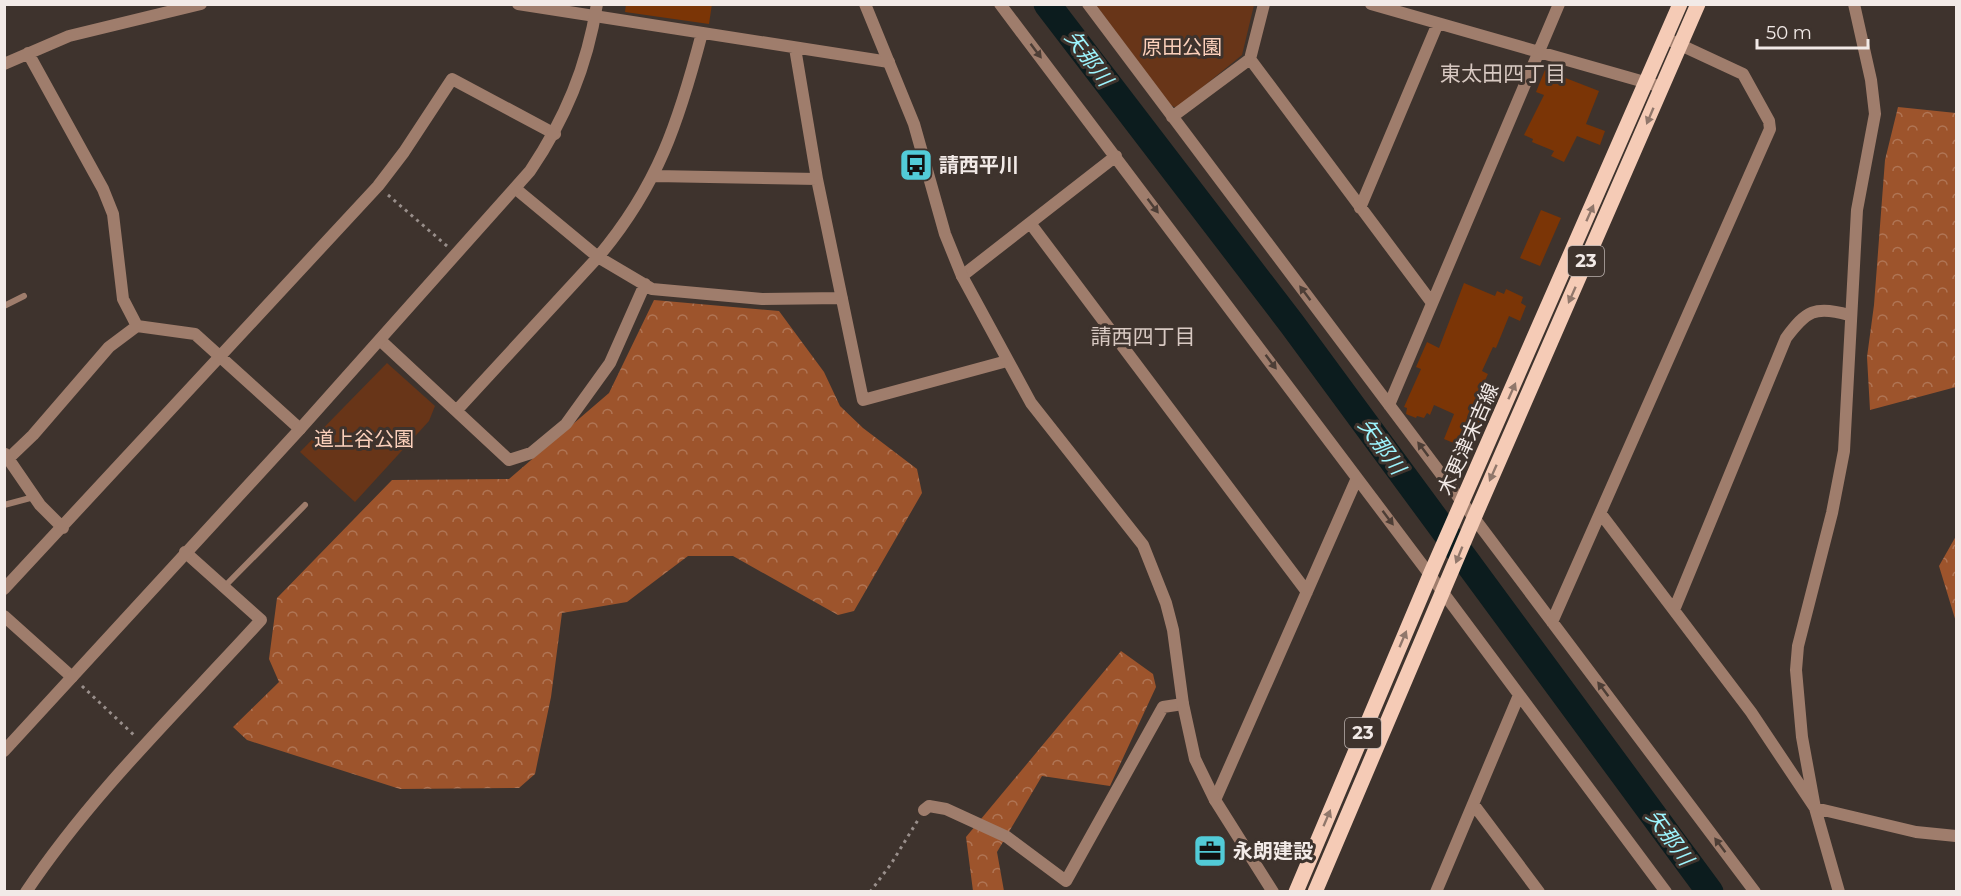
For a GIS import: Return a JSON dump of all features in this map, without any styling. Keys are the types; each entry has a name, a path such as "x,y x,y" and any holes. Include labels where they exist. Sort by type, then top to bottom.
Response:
{"main road":[{"name":"木更津末吉線","path":"1315,891 1443,593 1655,84 1666,39 1680,4"},
{"name":"木更津末吉線","path":"1296,891 1430,574 1655,84 1680,45 1698,4"}],"street":[{"path":"4,64 69,36 165,9 201,4"},
{"path":"518,4 596,10 702,33 889,62"},
{"path":"865,4 914,124 945,234 962,276 1031,403 1143,545 1166,603 1173,630 1183,704 1195,759 1215,800 1273,891"},
{"path":"1000,4 1430,574 1665,891"},
{"path":"1088,4 1755,891"},
{"path":"1172,117 1250,59 1264,4"},
{"path":"1371,4 1655,84"},
{"path":"1389,405 1559,4"},
{"path":"1836,890 1815,808 1802,737 1796,670 1798,646 1832,513 1844,451 1857,210 1875,114 1871,80 1854,4"},
{"path":"4,751 300,429 516,189 555,134 586,61 596,10"},
{"path":"1360,208 1438,23"},
{"path":"457,410 619,232 655,176 675,129 702,33"},
{"path":"1552,622 1770,129 1769,121 1743,74 1666,39"},
{"path":"795,48 817,179 863,400 1007,361"},
{"path":"28,53 103,189 113,214 123,299 137,326"},
{"path":"1250,59 1432,303"},
{"path":"4,589 221,358 378,186 404,152 452,79 555,134"},
{"path":"962,276 1116,156"},
{"path":"655,176 817,179"},
{"path":"516,189 598,257 652,289 730,297 842,298"},
{"path":"1030,224 1307,592"},
{"path":"380,340 509,460 531,453 566,424 610,363 645,285"},
{"path":"1674,610 1786,338 1798,321 1810,311 1850,315"},
{"path":"63,528 34,497 7,456 33,435 109,347 137,326 195,334 300,429"},
{"path":"1215,800 1358,478"},
{"path":"1600,514 1751,712 1815,808 1916,832 1956,836"},
{"path":"26,891 55,849 85,812 261,620 185,552"},
{"path":"4,616 72,676"},
{"path":"1436,891 1474,806 1519,695"},
{"path":"924,810 930,806 946,809 1007,837 1066,881 1163,707 1183,704"},
{"path":"1474,806 1539,891"}],"lane":[{"path":"4,306 24,296"},
{"path":"4,504 34,497"},
{"path":"225,587 305,505"}],"path":[{"path":"378,186 457,255"},
{"path":"72,676 146,746"},
{"path":"870,891 891,864 924,810"}],"green space":[{"name":"原田公園","path":"1096,5 1254,5 1242,55 1177,108 1170,105"},
{"path":"1898,107 1956,113 1956,387 1870,410 1867,357 1874,305 1885,160"},
{"path":"654,300 779,311 824,372 840,406 863,428 917,469 922,493 854,611 838,615 733,556 688,556 627,602 562,613 551,697 535,774 519,788 400,789 247,740 233,727 279,682 269,659 277,598 392,480 509,479 609,393"},
{"name":"道上谷公園","path":"387,363 435,406 429,421 355,502 300,452"},
{"path":"1956,536 1956,622 1939,566"},
{"path":"1121,651 1153,674 1156,687 1110,786 1042,776 997,852 1004,891 973,891 966,837"}],"building":[{"path":"626,4 712,4 709,24 625,12"},
{"path":"1545,70 1599,91 1586,124 1605,131 1600,145 1577,136 1564,162 1551,156 1554,151 1532,142 1533,139 1524,135 1544,95 1536,92"},
{"path":"1541,210 1561,218 1540,266 1520,258"},
{"path":"1464,283 1495,296 1497,291 1504,294 1506,289 1523,297 1521,303 1526,306 1520,321 1509,316 1496,348 1493,347 1482,371 1488,374 1474,404 1486,409 1478,426 1467,420 1456,444 1444,439 1454,414 1434,405 1430,415 1427,413 1424,418 1417,416 1416,418 1406,414 1407,408 1404,407 1421,369 1416,367 1427,342 1439,348"}],"waterway":[{"name":"矢那川","path":"1047,4 1292,324 1710,892"}],"place":[{"name":"請西平川","path":"916,165"},
{"name":"永朗建設","path":"1210,851"}],"district":[{"name":"東太田四丁目","path":"1503,73"},
{"name":"請西四丁目","path":"1143,336"}]}
